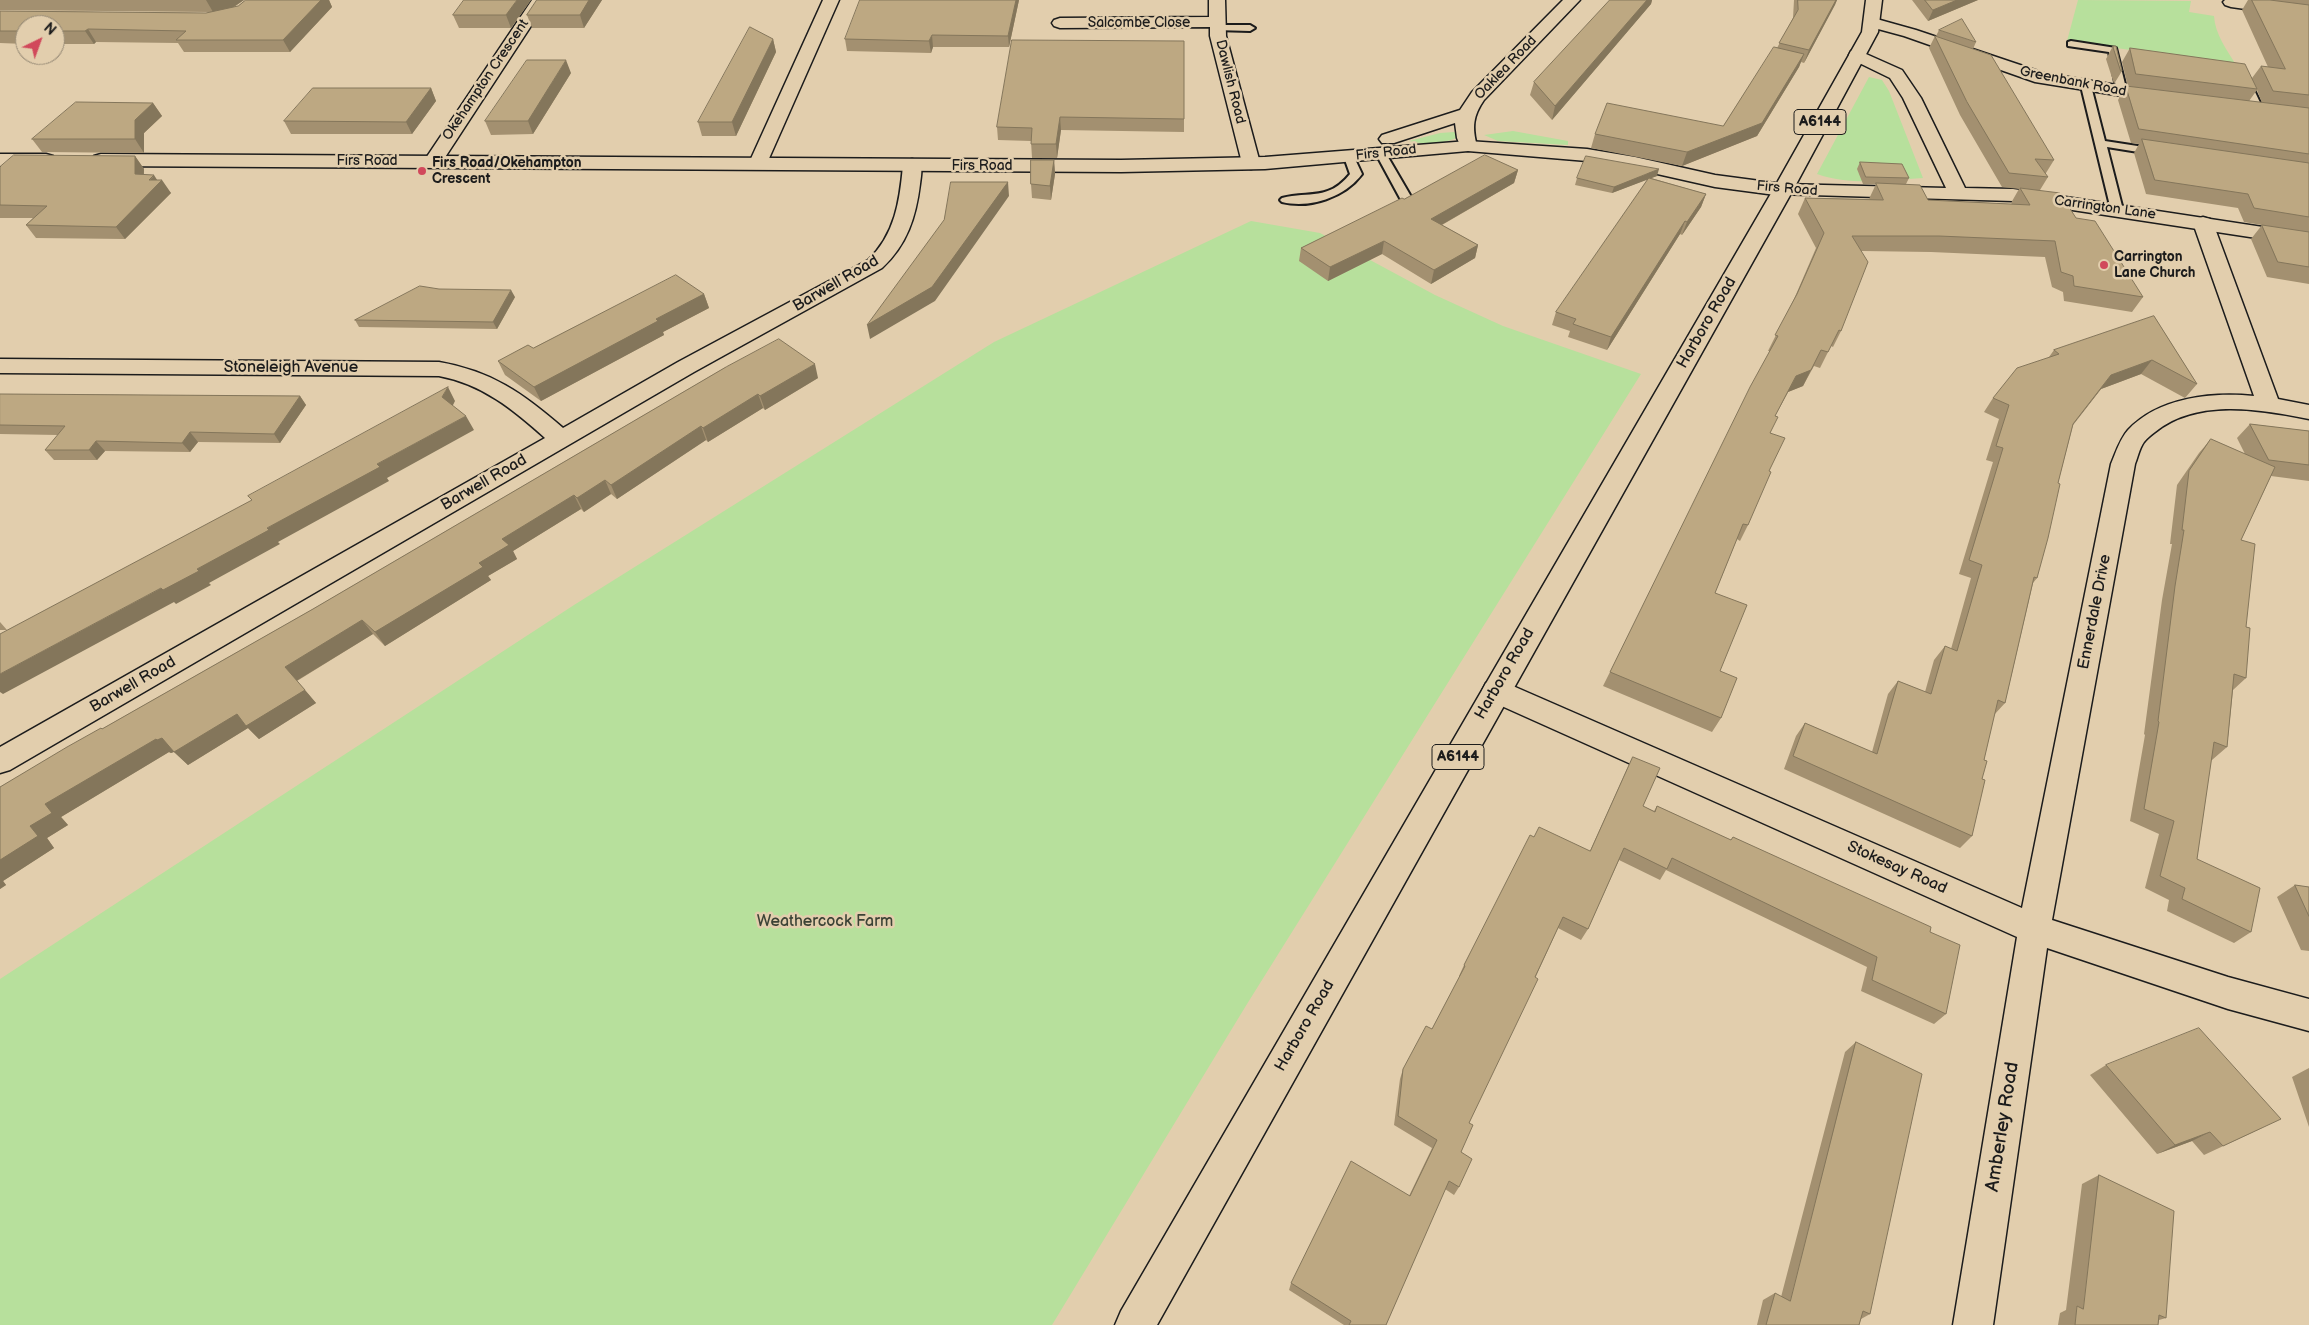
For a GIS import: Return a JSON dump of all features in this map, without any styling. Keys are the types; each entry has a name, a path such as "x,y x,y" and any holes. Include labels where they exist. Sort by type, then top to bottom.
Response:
{"street":[{"name":"Okehampton Crescent","path":"432,161 540,0"},
{"path":"758,163 830,0"},
{"name":"Dawlish Road","path":"1217,0 1218,36 1251,163"},
{"name":"Oaklea Road","path":"1468,146 1462,124 1465,114 1478,96 1572,0"},
{"name":"A6144","path":"1873,23 1874,0"},
{"path":"2231,3 2309,13"},
{"name":"Salcombe Close","path":"1059,23 1218,25"},
{"name":"Harboro Road","path":"1135,1325 1783,190 1870,32 1873,23"},
{"name":"Greenbank Road","path":"1873,23 1910,33 2041,78 2173,99"},
{"path":"1857,54 1896,74 1912,98 1959,195"},
{"path":"2240,108 2268,112"},
{"name":"Firs Road","path":"79,160 1121,166 1251,163 1349,157 1465,114"},
{"name":"Firs Road","path":"1384,145 1468,146 1587,155 1636,163 1715,181 1783,190 1959,195"},
{"path":"0,160 59,160"},
{"name":"Barwell Road","path":"0,761 561,439 884,257 898,236 911,189 912,165"},
{"name":"Carrington Lane","path":"1959,195 2013,195 2309,240"},
{"path":"2203,223 2268,403"},
{"name":"Stoneleigh Avenue","path":"0,366 439,369 472,377 502,391 530,411 561,439"},
{"name":"Ennerdale Drive","path":"2034,929 2124,464 2129,448 2138,434 2156,420 2172,412 2214,403 2268,403 2309,412"},
{"name":"Stokesay Road","path":"1496,691 2034,929 2228,993 2309,1015"},
{"name":"Amberley Road","path":"1973,1325 2034,929"}],"lane":[{"path":"1218,25 1250,28"},
{"path":"2071,44 2117,51 2122,92"},
{"path":"2239,67 2268,112"},
{"path":"2086,86 2117,210"},
{"path":"2100,144 2167,153"},
{"path":"1384,145 1407,200 1402,205"},
{"path":"1286,200 1313,200 1328,195 1348,184 1356,174 1349,157"}],"green space":[{"path":"2078,0 2191,1 2189,12 2214,16 2219,35 2236,65 2067,41"},
{"path":"1869,77 1882,80 1889,91 1923,178 1856,181 1830,178 1817,174"},
{"path":"1513,131 1568,141 1568,145 1498,141 1484,135"},
{"path":"1454,132 1460,136 1442,142 1409,141 1440,133"},
{"name":"Weathercock Farm","path":"1251,221 1320,233 1435,295 1503,326 1641,374 1247,1004 1052,1325 0,1325 0,979 574,605 994,342"}],"building":[{"path":"246,0 321,0 283,40 176,40 186,31 88,29 85,31 65,31 65,15 15,15 15,31 0,31 0,11 206,13 238,6"},
{"path":"464,0 517,0 506,15 453,15"},
{"path":"537,0 589,0 580,15 527,15"},
{"path":"860,0 1016,0 1008,36 932,35 929,41 845,39"},
{"path":"1610,0 1647,0 1555,106 1534,82"},
{"path":"1798,0 1836,0 1809,50 1779,43 1798,10"},
{"path":"1925,0 1957,0 1933,10"},
{"path":"2252,0 2270,0 2309,5 2309,95 2273,91 2261,66 2285,69"},
{"path":"1962,19 1976,42 1939,30"},
{"path":"750,27 773,39 732,122 698,122"},
{"path":"1935,36 1991,55 2054,160 2035,159 2048,177 2009,173 1967,102"},
{"path":"1012,40 1184,41 1184,119 1060,117 1056,144 1031,144 1032,128 997,127"},
{"path":"2113,46 2116,46 2122,71 2121,71"},
{"path":"1774,47 1804,54 1762,123 1687,152 1595,134 1607,103 1723,126"},
{"path":"2130,48 2245,64 2257,89 2136,74"},
{"path":"527,60 566,60 528,121 485,121"},
{"path":"2126,86 2309,108 2309,154 2139,129"},
{"path":"313,88 431,88 406,122 284,121"},
{"path":"76,102 153,103 135,120 135,139 32,139"},
{"path":"2142,139 2309,163 2309,217 2254,208 2248,194 2155,180"},
{"path":"14,155 135,156 135,174 154,175 149,180 162,180 116,227 26,225 47,206 0,205 0,167"},
{"path":"1485,155 1518,170 1431,219 1478,245 1434,270 1384,241 1330,267 1301,248 1402,198 1404,199"},
{"path":"1586,156 1659,169 1614,187 1577,178"},
{"path":"1031,160 1054,160 1050,186 1031,184"},
{"path":"1860,162 1902,164 1909,178 1866,177"},
{"path":"1649,178 1706,194 1687,222 1685,221 1611,337 1573,324 1576,319 1556,312"},
{"path":"951,182 1008,182 932,287 867,325 944,220"},
{"path":"1876,183 1920,185 1928,200 2030,205 2020,188 2060,193 2076,218 2095,221 2143,297 2074,286 2073,276 2061,272 2055,241 1939,236 1852,236 1868,262 1841,331 1839,330 1828,352 1821,350 1811,370 1796,376 1775,416 1778,417 1770,433 1785,438 1769,471 1771,472 1748,525 1743,524 1715,593 1747,605 1720,671 1737,678 1721,718 1610,672 1750,387 1778,336 1775,335 1797,294 1824,233 1805,198 1883,200"},
{"path":"2262,225 2309,232 2309,267 2278,262"},
{"path":"676,275 704,294 656,319 658,321 534,387 498,361 528,345 533,348"},
{"path":"420,286 439,289 511,290 493,322 355,320"},
{"path":"2154,316 2197,384 2152,360 2111,375 2073,424 2058,483 2060,484 2048,538 2037,578 2034,577 2005,703 1998,700 1984,760 1987,761 1982,779 1985,780 1972,836 1793,756 1805,723 1877,754 1898,681 1931,694 1945,646 1957,651 1982,565 1969,560 2003,448 1996,446 2009,405 1993,398 2017,368 2059,354 2054,350"},
{"path":"779,339 815,364 760,396 758,394 703,428 701,426 611,485 605,480 577,498 574,495 502,539 509,545 479,563 483,567 375,632 362,620 285,667 305,690 246,726 237,714 174,752 162,738 156,739 45,804 52,813 30,826 38,836 0,860 0,787 67,747 313,609 726,367"},
{"path":"448,387 442,397 466,416 377,464 380,467 267,528 269,530 197,569 199,571 163,590 161,588 0,674 0,634 252,500 248,496"},
{"path":"0,394 300,396 274,434 190,432 182,443 96,441 89,450 45,450 65,426 0,425"},
{"path":"2250,424 2309,431 2309,465 2269,460"},
{"path":"2211,439 2275,467 2241,540 2255,544 2246,627 2250,628 2246,678 2234,674 2227,747 2214,742 2197,859 2260,888 2251,932 2182,899 2185,888 2160,876 2174,821 2144,809 2159,722 2175,586 2184,530 2182,530 2189,471"},
{"path":"1633,757 1660,768 1643,806 1655,812 1657,806 1731,840 1733,837 1931,927 1930,932 1960,945 1946,1014 1872,980 1877,957 1672,858 1667,869 1624,848 1588,929 1563,917 1535,977 1538,979 1469,1123 1473,1125 1461,1152 1472,1159 1459,1187 1449,1181 1386,1325 1349,1325 1351,1321 1291,1283 1351,1161 1410,1196 1437,1140 1398,1116 1403,1069 1426,1026 1432,1029 1530,835 1534,837 1539,827 1590,851"},
{"path":"2295,885 2309,887 2309,916"},
{"path":"2199,1028 2281,1119 2223,1146 2210,1132 2175,1145 2106,1065"},
{"path":"1856,1042 1922,1074 1870,1314 1863,1311 1859,1325 1766,1325 1775,1293 1790,1301"},
{"path":"2099,1175 2174,1211 2166,1318 2159,1315 2158,1325 2075,1325 2077,1306 2083,1309"}],"place":[{"name":"Firs Road/Okehampton Crescent","path":"422,171"},
{"name":"Carrington Lane Church","path":"2104,265"}]}
